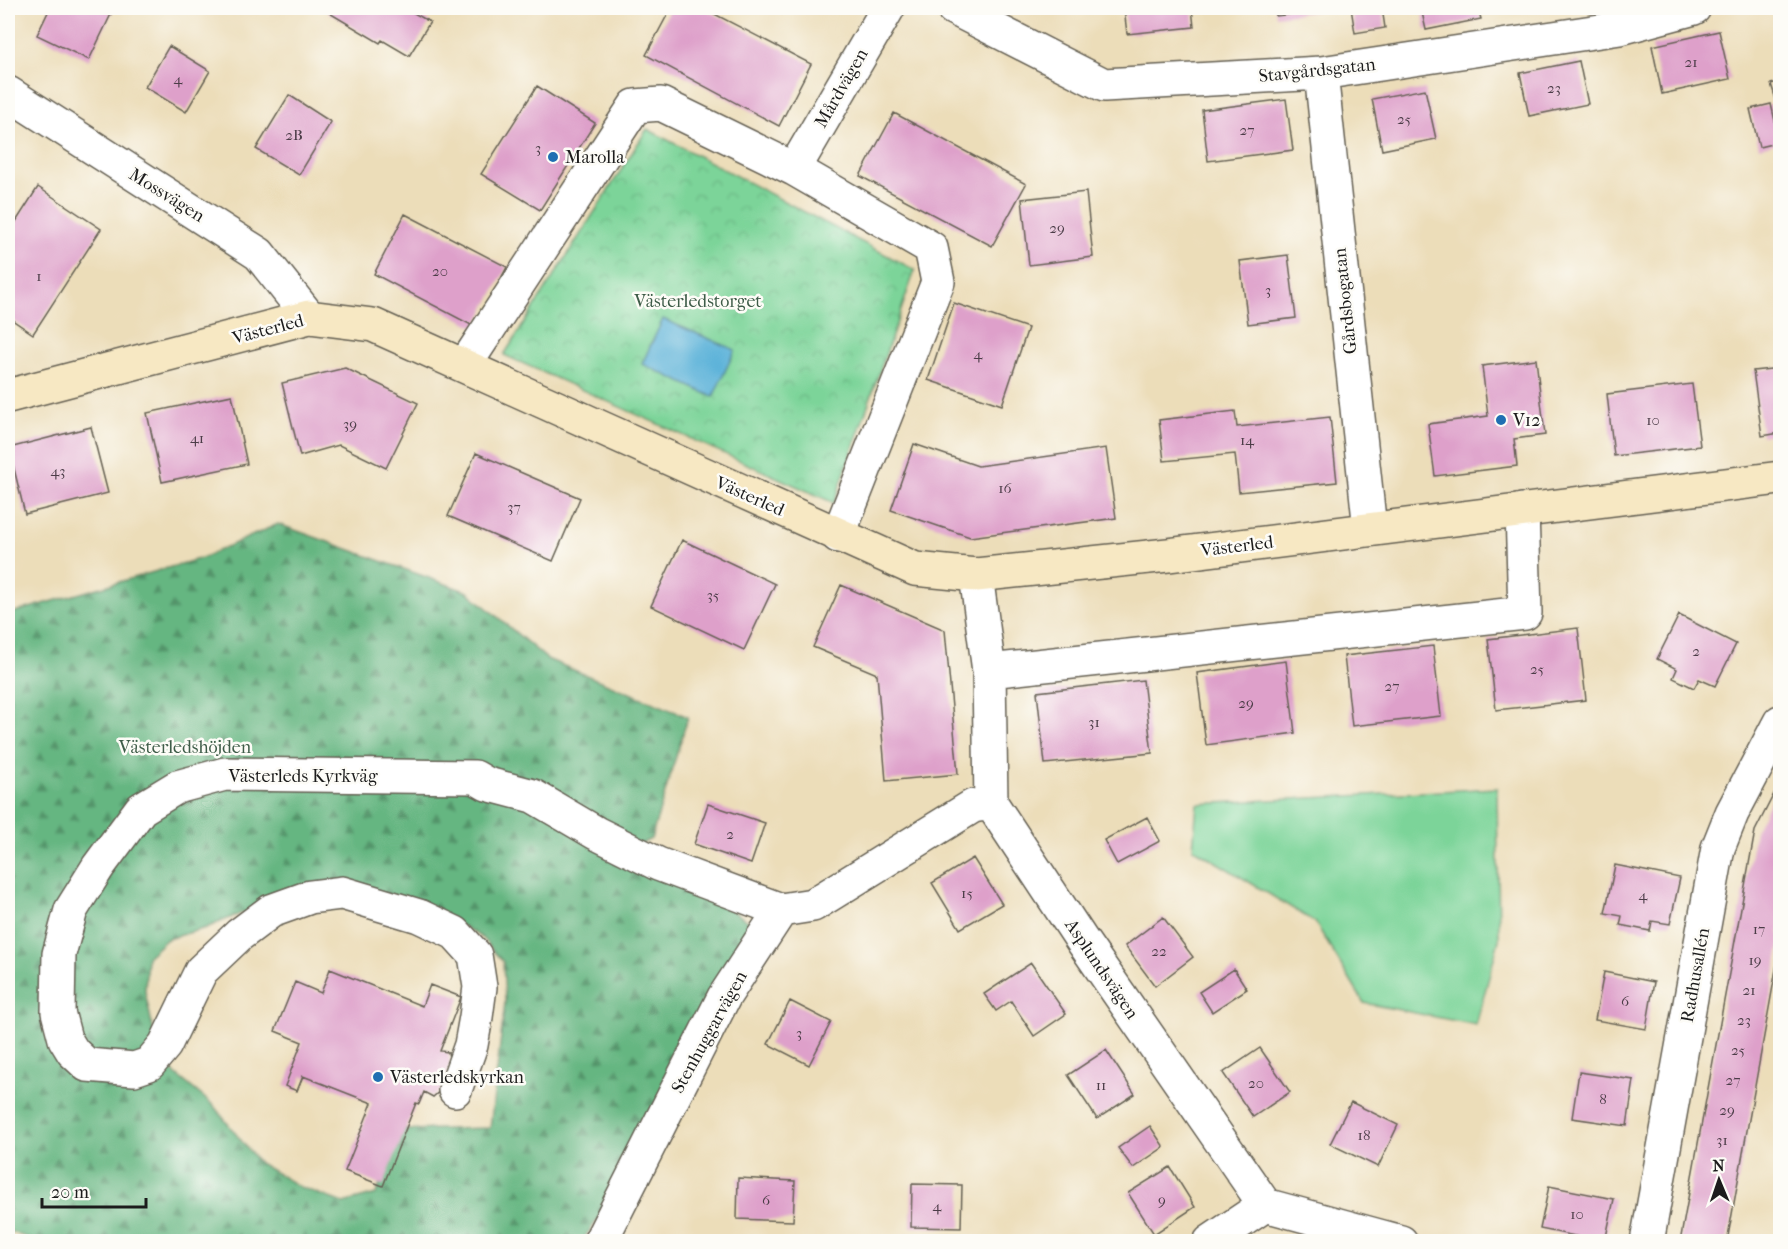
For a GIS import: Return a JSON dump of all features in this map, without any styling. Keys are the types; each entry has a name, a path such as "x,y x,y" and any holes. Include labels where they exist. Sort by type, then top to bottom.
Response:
{"street":[{"name":"Mårdvägen","path":"794,169 888,8"},
{"name":"Stavgårdsgatan","path":"953,8 1104,86 1321,73 1620,28 1694,8"},
{"name":"Gårdsbogatan","path":"1321,73 1370,529"},
{"name":"Mossvägen","path":"8,93 259,254 309,317"},
{"path":"465,365 635,106 661,104 794,169 931,248 938,282 838,536"},
{"name":"Västerled","path":"8,396 309,317 373,325 915,569 976,575 1168,555 1780,478"},
{"path":"989,671 1525,613 1522,510"},
{"path":"781,910 813,905 973,806 991,803 989,671 976,575"},
{"name":"Radhusallén","path":"1647,1242 1718,848 1732,813 1780,722"},
{"name":"Västerleds Kyrkväg","path":"455,1090 471,1045 476,1017 480,987 475,955 455,933 428,920 342,893 310,897 271,911 239,934 201,970 165,1045 149,1064 134,1069 87,1065 73,1052 65,1039 58,1012 57,987 59,954 71,910 98,867 141,809 177,787 225,774 475,777 487,784 533,796 596,833 658,864 781,910"},
{"name":"Asplundsvägen","path":"991,803 1081,939 1265,1205"},
{"name":"Stenhuggarvägen","path":"600,1242 724,997 781,910"},
{"path":"1210,1242 1265,1205 1401,1242"}],"green space":[{"name":"Västerledstorget","path":"647,129 915,270 834,503 504,355"},
{"name":"Västerledshöjden","path":"278,524 468,592 547,659 688,717 651,839 611,859 719,902 754,925 603,1212 582,1241 39,1242 8,1231 8,614 202,558","holes":["398,901 446,916 481,937 503,962 505,1002 490,1128 404,1130 376,1194 343,1203 300,1187 259,1163 213,1105 151,1054 154,1033 145,992 147,957 167,939 206,928 242,913"]},
{"path":"1497,788 1499,940 1476,1025 1364,1003 1315,922 1193,848 1197,804"}],"water":[{"path":"663,319 735,350 713,397 642,364"}],"building":[{"path":"50,8 114,8 89,60 37,35"},
{"path":"321,8 405,8 430,22 409,56 382,40 380,43"},
{"path":"671,8 703,8 811,64 779,126 646,55"},
{"path":"1124,8 1192,8 1194,27 1127,34"},
{"path":"1275,8 1338,8 1338,9 1276,16"},
{"path":"1351,8 1382,8 1385,28 1355,33"},
{"path":"1421,8 1478,8 1481,19 1426,30"},
{"path":"1719,31 1730,79 1662,94 1652,46"},
{"path":"169,46 210,71 186,112 145,87"},
{"path":"1579,61 1588,104 1529,116 1520,73"},
{"path":"1780,81 1780,112 1771,84"},
{"path":"537,86 595,123 540,210 481,174"},
{"path":"1425,89 1436,139 1382,150 1372,99"},
{"path":"289,95 331,122 299,175 256,149"},
{"path":"1286,99 1293,150 1208,161 1202,110"},
{"path":"1771,104 1780,142 1759,147 1750,109"},
{"path":"894,113 1026,184 992,246 860,176"},
{"path":"38,187 101,229 33,334 8,317 8,234"},
{"path":"1086,192 1093,257 1029,265 1022,199"},
{"path":"405,214 507,267 475,327 374,274"},
{"path":"1288,255 1296,318 1248,324 1240,261"},
{"path":"954,303 1028,328 1002,405 928,380"},
{"name":"V12","path":"1536,359 1545,435 1514,439 1517,466 1435,476 1428,424 1488,416 1482,366"},
{"path":"345,368 418,403 386,468 339,445 300,456 282,383"},
{"path":"1780,368 1780,433 1762,436 1753,371"},
{"path":"1692,384 1700,446 1614,456 1607,394"},
{"path":"232,395 247,464 162,482 147,413"},
{"path":"1235,411 1237,427 1330,417 1337,482 1239,492 1235,454 1164,461 1159,420"},
{"path":"91,427 108,493 25,514 9,448"},
{"path":"914,444 978,466 1106,448 1116,518 970,537 891,510"},
{"path":"476,453 580,498 553,561 448,516"},
{"path":"682,540 775,584 744,650 651,606"},
{"path":"841,585 945,630 958,774 886,781 877,674 813,647"},
{"path":"1679,615 1736,644 1715,686 1699,679 1694,688 1673,678 1677,669 1657,659"},
{"path":"1578,628 1586,700 1496,710 1488,639"},
{"path":"1433,646 1441,716 1352,726 1344,656"},
{"path":"1286,661 1295,733 1206,745 1197,673"},
{"path":"1143,680 1152,753 1045,764 1037,692"},
{"path":"1780,782 1780,947 1727,1242 1680,1242 1755,831"},
{"path":"708,804 765,823 751,864 694,844"},
{"path":"1147,817 1160,841 1117,864 1104,840"},
{"path":"973,858 1002,904 960,929 932,883"},
{"path":"1615,865 1680,878 1670,924 1652,921 1650,931 1620,925 1622,916 1605,913"},
{"path":"1163,917 1193,957 1155,986 1125,946"},
{"path":"1031,963 1066,1014 1034,1036 1011,1001 996,1011 984,994"},
{"name":"Västerledskyrkan","path":"330,969 422,1006 430,985 461,997 440,1051 448,1052 450,1063 443,1088 433,1097 424,1092 419,1104 416,1103 383,1186 345,1171 372,1103 303,1076 297,1091 285,1086 302,1042 275,1031 295,982 321,993"},
{"path":"1234,969 1247,989 1212,1012 1199,992"},
{"path":"1604,972 1654,982 1646,1029 1595,1020"},
{"path":"790,1001 831,1022 809,1065 768,1044"},
{"path":"1260,1048 1290,1092 1253,1117 1223,1073"},
{"path":"1106,1050 1135,1094 1097,1119 1068,1075"},
{"path":"1579,1072 1634,1080 1627,1126 1572,1118"},
{"path":"1351,1102 1398,1125 1378,1167 1330,1144"},
{"path":"1150,1126 1164,1147 1133,1168 1118,1148"},
{"path":"1170,1167 1195,1207 1154,1234 1128,1193"},
{"path":"738,1178 795,1181 793,1221 737,1219"},
{"path":"912,1184 962,1185 961,1228 911,1227"},
{"path":"1549,1186 1614,1199 1605,1242 1540,1229"}],"place":[{"name":"Marolla","path":"553,157"},
{"name":"V12","path":"1501,420"},
{"name":"Västerledskyrkan","path":"378,1077"}]}
